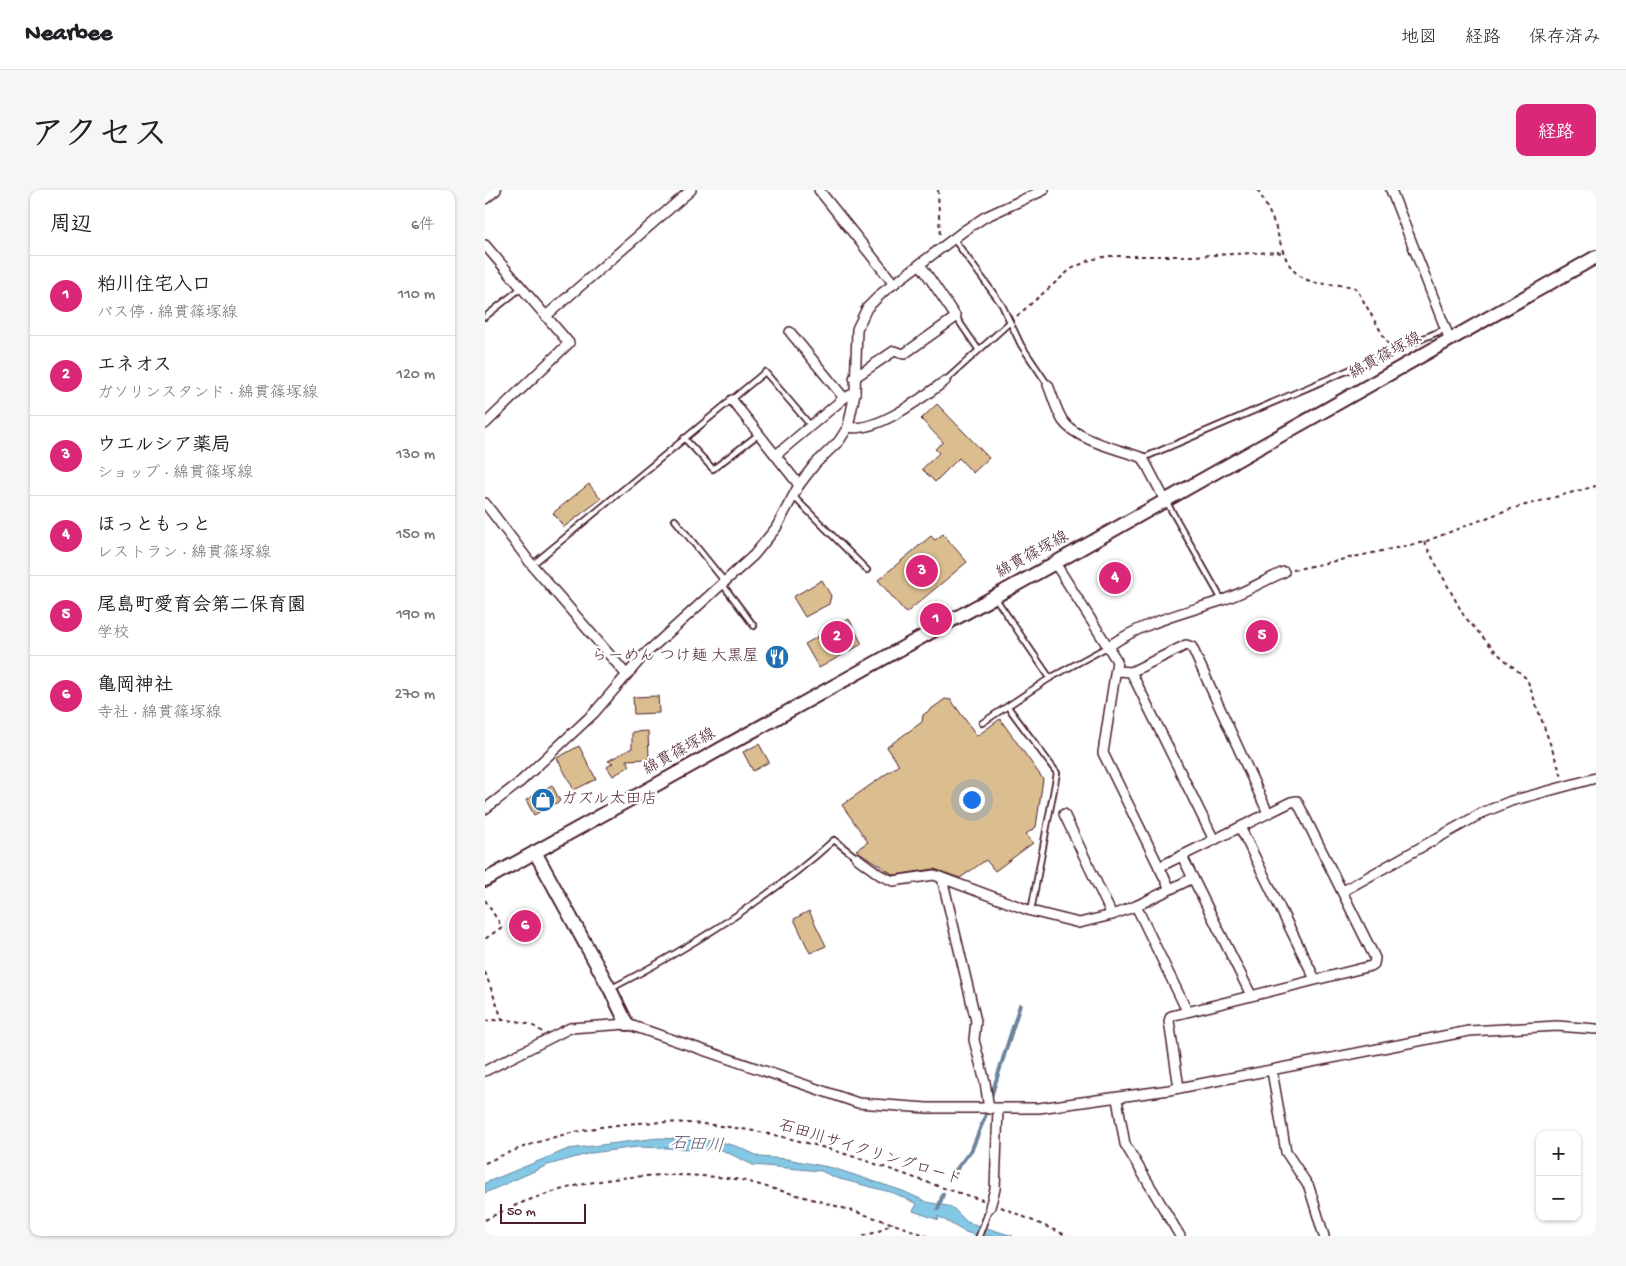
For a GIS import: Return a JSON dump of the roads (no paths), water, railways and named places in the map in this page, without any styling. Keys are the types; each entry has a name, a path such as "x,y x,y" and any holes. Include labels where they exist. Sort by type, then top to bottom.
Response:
{"main road":[{"name":"綿貫篠塚線","path":"485,880 1055,563 1447,335 1596,257"},
{"path":"535,852 610,989 627,1024"}],"street":[{"path":"485,200 496,190"},
{"path":"547,315 691,190"},
{"path":"819,190 894,284"},
{"path":"485,809 519,783 594,713 626,674 661,638 724,584 754,555 776,528 799,484 839,441 849,427 855,393 855,342 860,320 867,308 894,284 953,238 985,218 1044,190"},
{"path":"1391,190 1447,335"},
{"path":"485,245 547,315 569,343 485,424"},
{"path":"854,378 894,351 904,354 956,318 920,264"},
{"path":"790,332 843,398"},
{"path":"849,427 860,427 899,413 945,381"},
{"path":"1048,385 1059,414 1069,428 1086,437 1143,458 1165,500"},
{"path":"776,456 843,398 855,393"},
{"path":"732,400 799,484"},
{"path":"485,503 532,565 626,674"},
{"path":"1055,563 1117,661 1117,671 1103,753 1170,889"},
{"path":"1109,646 1129,632 1157,620 1222,600 1284,572"},
{"path":"1117,671 1131,672 1186,645 1192,647 1268,813"},
{"path":"1131,672 1214,840"},
{"path":"1343,891 1482,813 1511,801 1596,778"},
{"path":"1159,867 1268,813 1297,801 1343,891 1375,962 1371,966 1173,1014 1169,1021 1179,1088"},
{"path":"1065,814 1112,914"},
{"path":"1239,827 1315,979"},
{"path":"1182,856 1251,995"},
{"path":"857,858 880,875 893,881 934,875 1031,911 1079,922 1136,906 1193,878"},
{"path":"942,878 976,1021 974,1040 994,1109 995,1189 988,1206"},
{"path":"1136,906 1187,1011"},
{"path":"485,1071 570,1028 627,1024 858,1104 994,1109 1039,1108 1117,1099 1179,1088 1469,1031 1557,1026 1596,1029"},
{"path":"1272,1071 1286,1152 1309,1187 1324,1236"},
{"path":"1117,1099 1125,1144 1180,1236"}],"lane":[{"path":"953,238 1002,305 1023,349 1048,385"},
{"path":"485,317 522,287"},
{"path":"956,318 978,349"},
{"path":"945,381 978,349 1010,322"},
{"path":"1143,458 1391,351 1447,335"},
{"path":"532,565 765,372 811,426"},
{"path":"684,438 713,469 759,434"},
{"path":"793,496 867,570"},
{"path":"1165,500 1222,600"},
{"path":"675,520 754,626"},
{"path":"994,597 1050,678"},
{"path":"982,723 1050,678 1109,646"},
{"path":"1008,707 1057,773 1031,911"},
{"path":"610,989 660,963 771,892 834,840 857,858"},
{"path":"979,1236 988,1206"}],"water":[{"name":"石田川","path":"658,1138 717,1141 739,1147 760,1157 787,1159 833,1168 903,1191 927,1202 952,1207 967,1222 1013,1236 977,1236 963,1231 938,1216 939,1220 913,1211 917,1204 894,1193 836,1178 821,1171 753,1165 722,1150 638,1147 591,1153 548,1165 485,1193 485,1183 568,1149"}],"waterway":[{"path":"990,1100 1020,1005"},
{"path":"949,1179 972,1149 988,1109"},
{"path":"938,1209 943,1194"}],"place":[{"name":"ウエルシア薬局","path":"922,571"},
{"name":"ほっともっと","path":"1115,578"},
{"name":"粕川住宅入口","path":"936,619"},
{"name":"尾島町愛育会第二保育園","path":"1262,636"},
{"name":"エネオス","path":"837,637"},
{"name":"らーめん つけ麺 大黒屋","path":"777,657"},
{"name":"ガズル太田店","path":"543,800"},
{"name":"亀岡神社","path":"525,926"}]}
